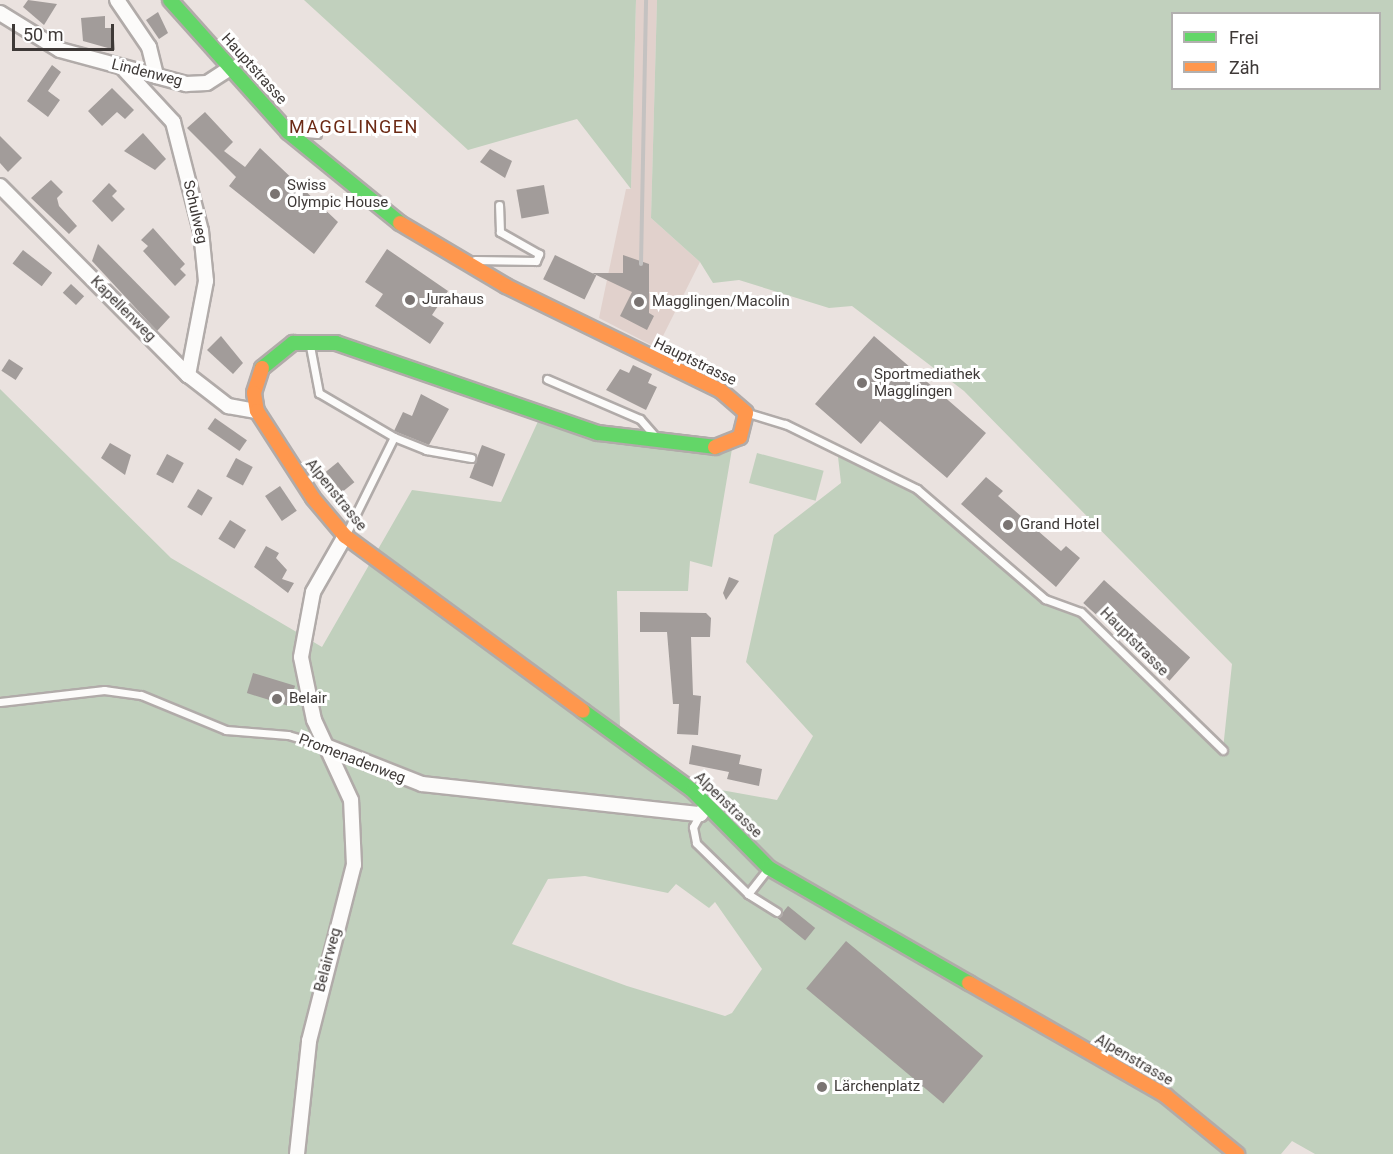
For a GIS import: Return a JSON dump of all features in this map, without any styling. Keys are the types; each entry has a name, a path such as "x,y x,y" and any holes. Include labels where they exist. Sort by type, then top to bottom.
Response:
{"street":[{"path":"117,0 149,47 156,76"},
{"name":"Hauptstrasse","path":"170,0 288,132 400,223 458,260 721,391 746,413"},
{"name":"Lindenweg","path":"0,13 41,41 123,68 156,76 199,84 230,68"},
{"name":"Schulweg","path":"123,68 172,122 201,231 206,281 188,375"},
{"name":"Kapellenweg","path":"0,186 188,375 228,406 257,411"},
{"path":"257,411 254,393 264,363 286,345 310,340 349,347 562,424 655,441 722,448 740,437 746,413"},
{"name":"Alpenstrasse","path":"257,411 313,498 345,536 704,810 769,868 1166,1096 1235,1153"},
{"name":"Belairweg","path":"297,1154 309,1041 354,865 354,821 339,770 326,746 303,676 303,630 317,582 345,536"},
{"name":"Promenadenweg","path":"326,746 422,784 704,810"},
{"path":"339,770 351,757"}],"lane":[{"path":"288,132 317,134"},
{"path":"458,260 536,261 539,254 500,232 499,205"},
{"path":"310,340 319,393 394,437 426,450 471,458"},
{"path":"547,379 640,419 655,441"},
{"name":"Hauptstrasse","path":"746,413 765,415 837,448 917,489 1045,599 1081,612 1223,750"},
{"path":"345,536 394,437"},
{"name":"Promenadenweg","path":"0,702 104,690 141,695 226,730 288,735 326,746"},
{"path":"704,810 693,827 696,843 748,894 777,912"},
{"path":"748,894 769,868"}],"shaded area":[{"path":"636,0 657,0 651,218 700,262 657,348 599,318 626,189 631,189"}],"green space":[{"path":"304,0 636,0 631,189 577,119 468,150"},
{"path":"657,0 1393,0 1393,1154 1315,1154 1292,1141 1281,1154 0,1154 0,389 171,558 322,647 412,490 501,502 540,417 733,443 712,567 690,561 688,591 617,591 620,728 715,798 721,790 777,800 813,736 746,662 774,535 841,483 837,448 903,481 1045,599 1081,612 1223,749 1232,664 964,391 852,306 829,308 739,280 713,283 700,262 651,218","holes":["585,876 668,893 676,884 709,908 715,902 762,969 732,1013 725,1016 627,986 512,944 548,879"]},
{"path":"757,453 824,471 816,501 749,483"}],"building":[{"path":"28,0 57,4 44,25 23,7"},
{"path":"158,12 168,33 159,39 146,20"},
{"path":"105,16 105,28 113,28 115,50 83,41 81,18"},
{"path":"52,65 61,72 48,91 60,100 48,117 27,101"},
{"path":"112,88 134,110 125,119 117,112 102,126 88,111"},
{"name":"Swiss Olympic House","path":"205,112 233,142 224,151 245,167 260,148 338,222 314,254 229,186 236,177 187,128"},
{"path":"143,133 166,159 155,170 124,151"},
{"path":"0,136 22,158 8,172 0,163"},
{"path":"490,149 512,161 505,178 480,162"},
{"path":"51,180 63,192 57,198 59,206 77,226 69,234 31,198"},
{"path":"109,183 117,191 112,196 125,209 112,222 92,201"},
{"path":"544,185 549,214 521,218 516,190"},
{"path":"153,228 185,264 180,269 186,275 175,286 143,251 148,246 141,240"},
{"path":"98,244 170,317 157,331 92,261"},
{"name":"Jurahaus","path":"387,249 448,291 432,315 444,323 430,344 375,306 383,294 365,282"},
{"path":"23,250 52,273 42,286 13,263"},
{"path":"555,255 596,275 585,299 543,279"},
{"path":"623,255 649,264 649,313 654,316 647,330 620,316 632,292 592,273 623,273"},
{"path":"71,284 84,296 76,305 63,293"},
{"path":"221,336 243,363 233,374 207,350"},
{"path":"874,336 986,433 947,478 880,421 861,444 815,404"},
{"path":"9,359 23,368 16,380 1,371"},
{"path":"633,365 652,374 648,383 657,387 646,410 606,390 620,369 629,373"},
{"path":"421,394 449,409 429,445 394,431 403,412 412,416"},
{"path":"215,418 247,440 239,451 208,429"},
{"path":"110,443 131,455 125,475 101,458"},
{"path":"482,445 505,454 493,487 469,478"},
{"path":"167,454 184,463 173,483 156,474"},
{"path":"236,458 253,467 243,485 226,477"},
{"path":"338,462 354,482 342,492 326,472"},
{"name":"Grand Hotel","path":"986,477 1003,491 998,496 1061,551 1066,546 1080,558 1056,587 961,504"},
{"path":"280,486 297,511 282,521 265,496"},
{"path":"198,489 213,498 202,516 187,507"},
{"path":"230,520 246,530 234,549 218,539"},
{"path":"266,546 279,553 276,558 287,570 282,579 294,583 288,593 254,567"},
{"path":"729,577 739,581 726,600 723,593"},
{"path":"1104,580 1190,658 1169,681 1083,603"},
{"path":"640,612 706,613 711,618 710,637 691,637 693,695 701,696 698,735 677,734 679,704 673,704 667,632 640,632"},
{"name":"Belair","path":"253,673 295,686 289,706 247,693"},
{"path":"692,745 741,755 739,764 762,769 759,786 727,779 729,772 689,764"},
{"path":"788,906 815,928 805,940 778,918"},
{"path":"846,941 983,1056 943,1104 806,988"}],"railway":[{"path":"641,264 646,0"}],"traffic: fast":[{"path":"170,0 288,132 400,223"},
{"path":"262,368 293,343 336,343 598,433 715,447"},
{"path":"583,711 693,791 769,868 969,983"}],"traffic: slow":[{"path":"400,223 506,286 721,391 746,413 740,437 715,447"},
{"path":"262,368 254,393 257,411 313,498 345,536 583,711"},
{"path":"969,983 1166,1096 1237,1154"}],"place":[{"name":"Swiss Olympic House","path":"275,194"},
{"name":"Jurahaus","path":"410,300"},
{"name":"Magglingen/Macolin","path":"639,302"},
{"name":"Sportmediathek Magglingen","path":"862,383"},
{"name":"Grand Hotel","path":"1008,525"},
{"name":"Belair","path":"277,699"},
{"name":"Lärchenplatz","path":"822,1087"}],"district":[{"name":"MAGGLINGEN","path":"354,127"}]}
